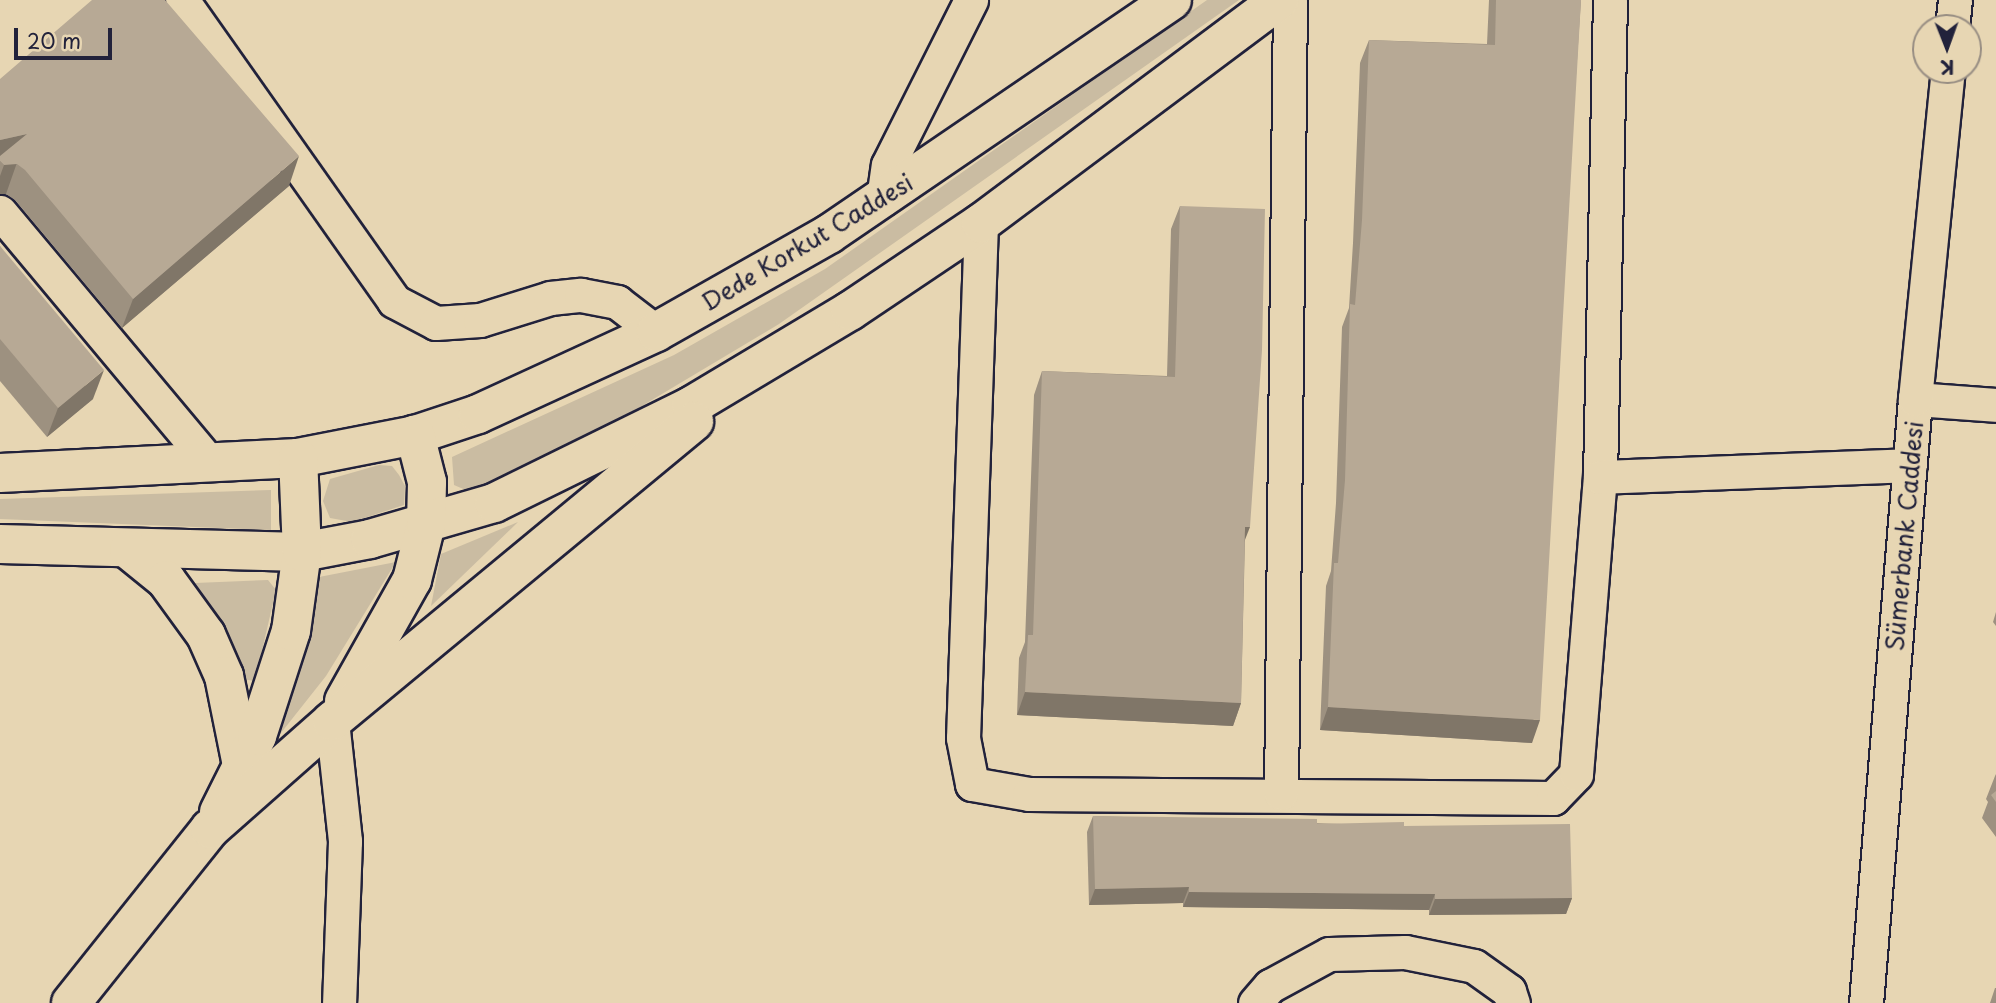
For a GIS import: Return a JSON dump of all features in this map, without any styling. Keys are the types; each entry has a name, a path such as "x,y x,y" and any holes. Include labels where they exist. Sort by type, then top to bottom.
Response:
{"main road":[{"name":"Dede Korkut Caddesi","path":"0,473 298,458 415,435 478,414 656,332 883,199 1172,0"},
{"path":"0,544 129,550 302,552 426,524 494,503 549,479 765,363 981,223 1279,0"},
{"path":"71,1003 210,829 332,721 765,363"},
{"path":"332,721 412,580 426,524 426,482 415,435"},
{"path":"210,829 273,694 291,631 302,552 298,458"},
{"path":"129,550 166,580 206,635 224,676 242,765"}],"street":[{"path":"182,0 394,301 436,323 480,320 550,299 581,295 617,302 656,332"},
{"path":"883,199 888,165 971,0"},
{"path":"1281,793 1290,0"},
{"path":"981,223 963,738 972,784 1030,794 1281,793 1553,798 1576,774 1600,477 1610,0"},
{"name":"Sümerbank Caddesi","path":"1866,1003 1915,399 1947,84"},
{"path":"0,212 210,463"},
{"path":"1915,399 1996,405"},
{"path":"1600,477 1910,465"},
{"path":"332,721 345,841 339,1003"},
{"path":"1255,1003 1270,986 1329,954 1405,952 1474,966 1509,991 1513,1003"}],"shaded area":[{"path":"1207,0 1239,0 779,324 610,425 468,491 454,485 452,457 674,355 825,269"},
{"path":"379,465 392,466 399,475 405,486 404,505 352,522 330,518 323,501 330,479"},
{"path":"271,490 271,530 0,519 0,499"},
{"path":"518,522 431,606 441,554"},
{"path":"396,562 326,676 258,762 307,643 319,577"},
{"path":"268,580 276,590 255,681 242,679 226,638 195,583"}],"building":[{"path":"92,0 165,0 299,156 133,299 25,170 17,164 4,165 0,161 0,156 27,134 0,140 0,79"},
{"path":"1496,0 1581,0 1540,720 1328,707 1334,563 1338,563 1345,480 1350,304 1355,305 1362,220 1369,40 1495,45"},
{"path":"1180,206 1265,209 1262,350 1250,527 1245,527 1241,703 1025,692 1028,635 1033,635 1042,371 1175,377"},
{"path":"0,246 104,370 58,408 0,339"},
{"path":"1093,816 1317,819 1317,824 1404,822 1404,826 1570,824 1572,898 1435,899 1435,894 1189,892 1189,887 1095,889"}]}
